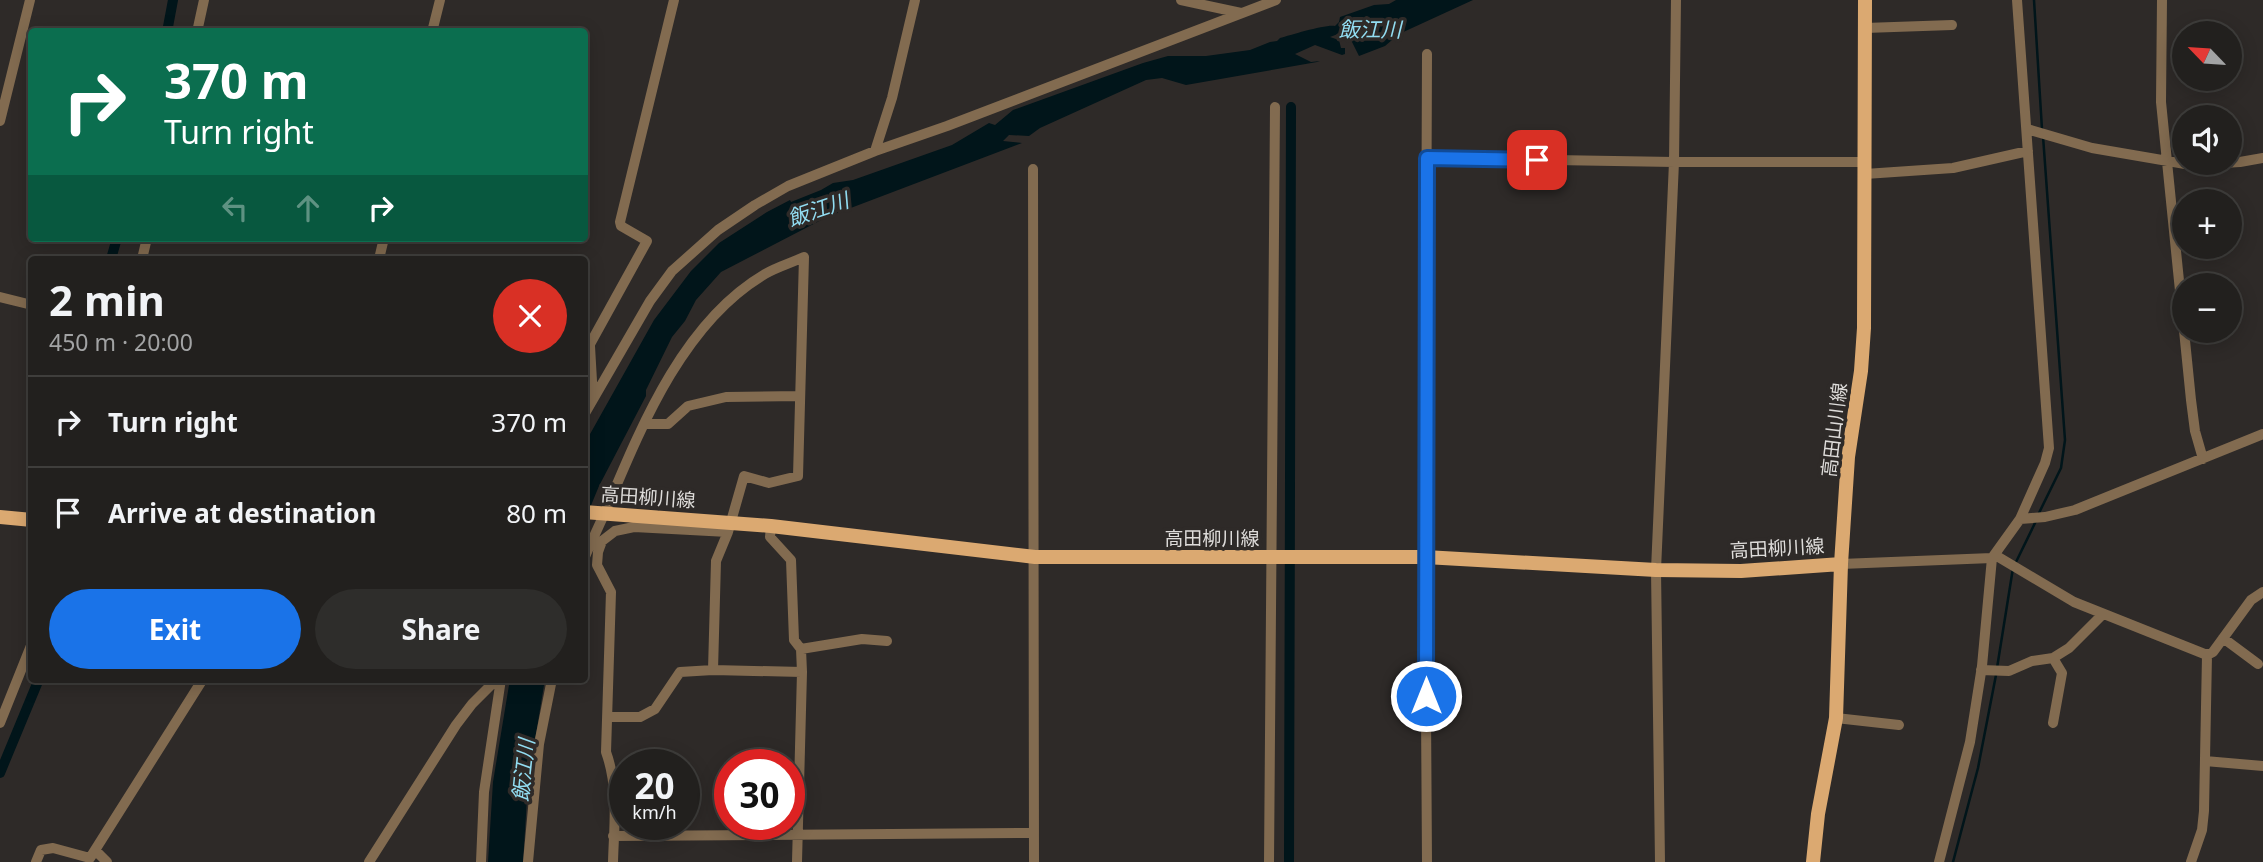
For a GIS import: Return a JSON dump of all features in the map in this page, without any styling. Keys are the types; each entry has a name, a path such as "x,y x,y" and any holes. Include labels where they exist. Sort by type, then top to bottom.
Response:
{"main road":[{"name":"高田山川線","path":"1812,862 1836,718 1848,457 1861,371 1864,328 1865,0"},
{"name":"高田柳川線","path":"588,512 730,527 771,526 1035,557 1425,557 1656,570 1741,571 1841,564"},
{"path":"0,517 28,520"}],"street":[{"path":"0,121 26,37 30,0"},
{"path":"198,28 204,0"},
{"path":"433,28 440,0"},
{"path":"588,348 648,241 621,226 620,222 674,0"},
{"path":"875,151 915,0"},
{"path":"1181,0 1241,13"},
{"path":"588,408 650,301 672,271 727,223 788,186 1276,0"},
{"path":"1660,862 1656,570 1674,162 1676,0"},
{"path":"1938,862 1970,742 1993,557 2020,519 2045,463 2049,434 2017,0"},
{"path":"2162,0 2161,102 2166,161 2195,431 2203,459"},
{"path":"1865,28 1952,25"},
{"path":"1427,54 1427,862"},
{"path":"1269,862 1274,558 1275,107"},
{"path":"2027,129 2092,148 2191,165 2263,158"},
{"path":"1427,158 1953,168 2028,151"},
{"path":"1034,169 1034,862"},
{"path":"588,550 659,394 698,333 733,298 765,274 804,257 798,476 769,483 744,475 730,527 716,561 713,670"},
{"path":"0,297 28,304"},
{"path":"590,344 593,399"},
{"path":"644,424 668,424 688,406 726,397 800,396"},
{"path":"2020,519 2075,510 2263,434"},
{"path":"771,526 770,537 791,560 794,640 801,649 800,749"},
{"path":"609,761 606,752 611,592 597,565 602,541 615,531 634,527 730,527"},
{"path":"1841,564 1993,557 2074,601 2207,655 2213,652 2251,600 2263,592"},
{"path":"1981,670 2010,671 2032,661 2053,658 2069,648 2103,614"},
{"path":"2223,638 2258,664"},
{"path":"801,649 862,639 887,641"},
{"path":"0,723 28,653"},
{"path":"2192,862 2202,830 2207,655"},
{"path":"2053,658 2062,673 2053,723"},
{"path":"609,717 640,717 655,709 680,672 802,672"},
{"path":"36,862 41,850 53,848 90,858 200,683"},
{"path":"369,862 456,725 472,704 495,683"},
{"path":"481,862 484,792 498,683"},
{"path":"528,862 539,744 551,683"},
{"path":"1836,718 1899,725"},
{"path":"2205,761 2263,766"},
{"path":"805,834 1033,834"},
{"path":"612,862 613,840"},
{"path":"797,840 797,862"},
{"path":"95,850 107,862"}],"water":[{"name":"飯江川","path":"1396,0 1473,0 1399,34 1385,46 1359,56 1349,36 1336,36 1343,32 1330,37 1339,40 1341,48 1345,48 1345,54 1315,45 1295,54 1311,62 1320,61 1317,62 1186,85 1162,78 1146,80 1040,128 1029,136 1009,135 1003,141 1022,143 827,217 721,272 696,300 685,321 672,337 588,513 588,438 654,320 691,271 719,243 767,212 833,183 853,180 952,145 989,123 995,125 1013,110 1143,63 1168,56 1206,56 1250,50 1280,38 1335,26 1340,17 1374,5 1389,4"},
{"name":"飯江川","path":"509,683 544,683 528,783 523,862 488,862 493,782"}],"waterway":[{"path":"168,28 173,0"},
{"path":"2034,0 2042,129"},
{"path":"1289,862 1291,107"},
{"path":"2038,515 2061,468 2065,440 2043,136"},
{"path":"112,256 116,242"},
{"path":"2016,562 2036,521"},
{"path":"1997,668 2013,568"},
{"path":"1953,862 1978,768 1996,675"},
{"path":"0,773 37,683"}],"route":[{"path":"1426,696 1427,158 1537,160"}]}
